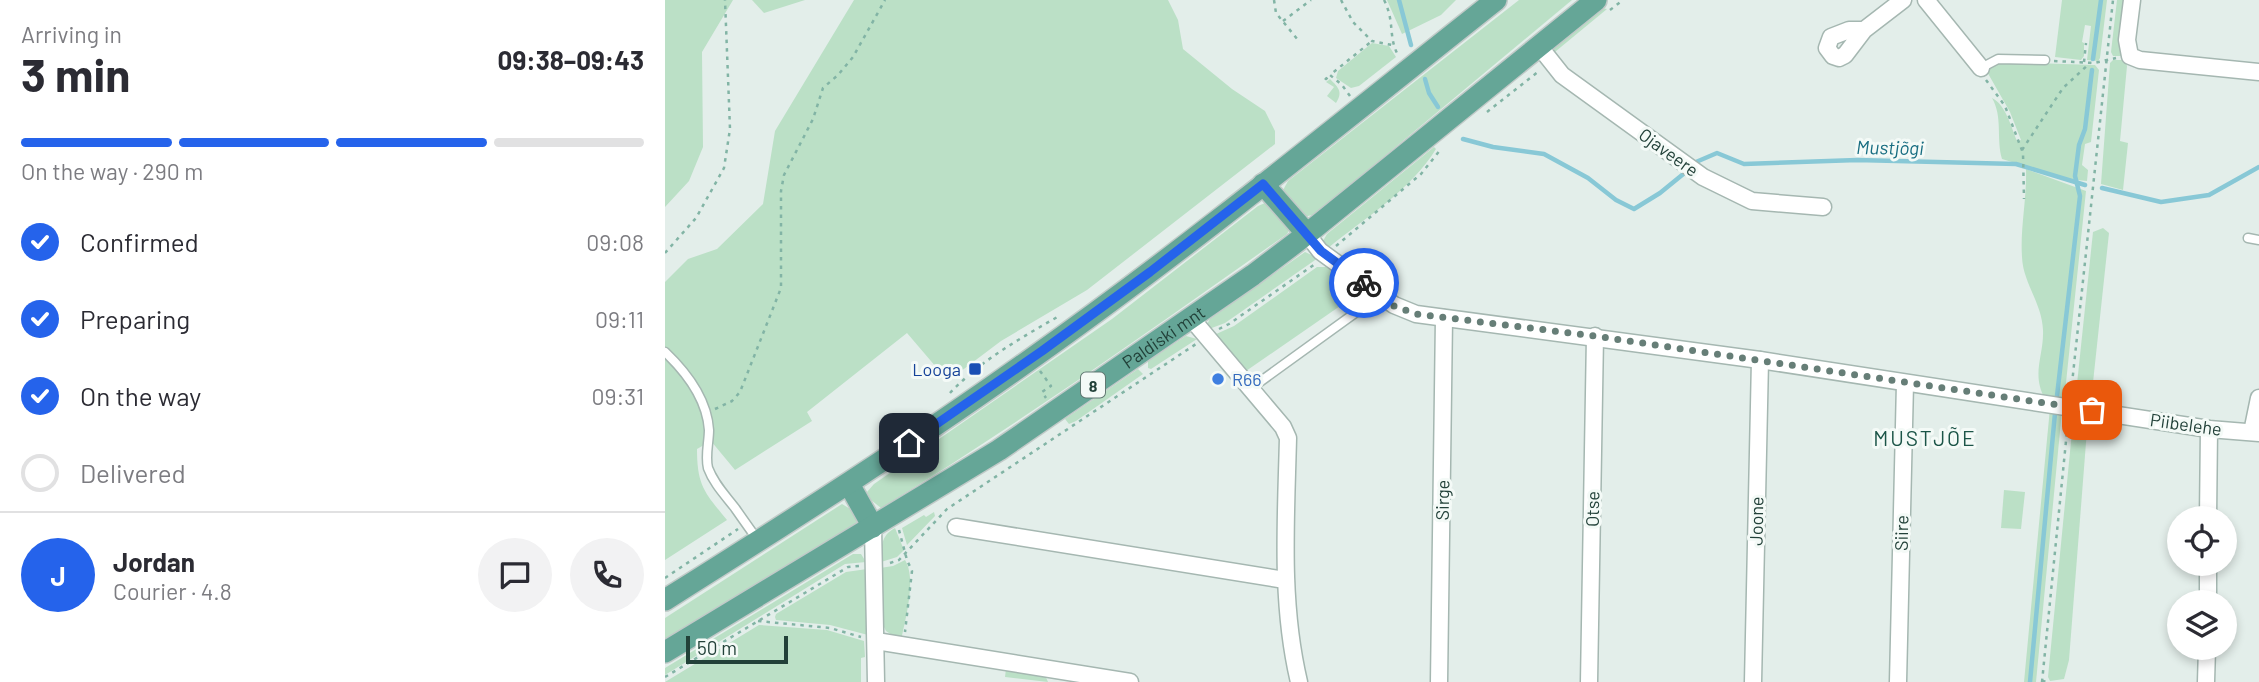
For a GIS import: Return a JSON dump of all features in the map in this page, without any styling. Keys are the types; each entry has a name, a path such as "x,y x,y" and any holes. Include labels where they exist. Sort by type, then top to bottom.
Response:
{"main road":[{"path":"665,600 752,533 849,484 1031,359 1150,272 1496,0"},
{"name":"Paldiski mnt","path":"665,653 999,450 1191,318 1307,234 1544,54 1598,8"},
{"path":"1263,184 1307,234"},
{"path":"849,484 873,527"}],"street":[{"path":"1864,30 1903,0"},
{"path":"1926,0 1980,68"},
{"path":"2132,0 2127,40 2130,56 2140,60 2259,72"},
{"name":"Ojaveere","path":"1544,54 1562,75 1703,177 1752,201 1823,207"},
{"name":"Piibelehe","path":"1307,234 1321,251 1394,306 1416,314 1595,336 2209,429 2255,433"},
{"path":"1191,318 1283,427 1288,438 1285,580 1294,663 1299,682"},
{"name":"Sirge","path":"1439,682 1444,318"},
{"name":"Otse","path":"1589,682 1595,336"},
{"name":"Joone","path":"1752,682 1760,360"},
{"name":"Siire","path":"1898,682 1905,383"},
{"path":"2255,433 2259,398"},
{"path":"2208,506 2209,429"},
{"path":"873,527 876,682"},
{"path":"956,527 1285,580"},
{"path":"876,641 1056,676 1131,682"},
{"path":"2206,682 2207,660"}],"lane":[{"path":"1980,68 1999,59 2045,60"},
{"path":"2248,238 2259,240"},
{"path":"1250,389 1380,295"},
{"path":"665,352 692,384 706,413 709,431 708,468 719,490 752,533"}],"path":[{"path":"665,253 696,218 724,168 730,129 725,0"},
{"path":"706,413 732,401 746,379 781,288 781,191 784,175 813,119 823,88 853,57 885,0"},
{"path":"1274,0 1276,13 1298,40"},
{"path":"1283,21 1311,0"},
{"path":"1341,0 1353,22 1372,41 1392,45"},
{"path":"1384,0 1391,13 1392,45 1400,58"},
{"path":"1598,8 1623,0"},
{"path":"2050,682 2042,682 2113,0"},
{"path":"1325,78 1372,41"},
{"path":"2084,62 2087,43"},
{"path":"1480,116 1544,54"},
{"path":"2045,60 2090,63 2106,61"},
{"path":"2022,150 2063,88 2090,63"},
{"path":"1980,68 1988,85 2005,106 2022,150 2024,199"},
{"path":"1330,75 1350,96"},
{"path":"1334,248 1421,174 1447,142"},
{"path":"881,565 899,560 939,516 964,498 1229,324 1318,262"},
{"path":"947,396 975,369 1060,316"},
{"path":"1018,340 1021,344"},
{"path":"1038,369 1051,387 1042,393 1049,403"},
{"path":"960,490 964,498"},
{"path":"899,527 912,570 904,646"},
{"path":"665,578 752,533"},
{"path":"665,677 848,567 866,565"},
{"path":"758,621 830,628 876,641"}],"green space":[{"path":"665,0 733,0 702,52 703,147 689,181 665,207"},
{"path":"752,0 805,0 764,13"},
{"path":"854,0 1168,0 1178,20 1183,49 1232,89 1265,111 1275,131 1275,144 1087,290 1001,341 948,381 907,333 807,412 812,421 735,470 711,441 697,449 701,481 713,503 727,520 665,560 665,282 688,259 717,249 763,204 775,131"},
{"path":"1387,0 1456,0 1441,15 1402,34"},
{"path":"1519,0 1572,0 1326,205 1304,217 1282,192 1288,181"},
{"path":"2062,0 2107,0 2098,61 2087,60 2091,26 2085,25 2082,42 2084,56 2081,60 2055,57"},
{"path":"2117,0 2128,0 2125,56 2113,56 2111,52"},
{"path":"1602,8 1607,9 1550,56 1550,52"},
{"path":"1372,43 1389,46 1396,57 1359,86 1351,88 1336,78 1338,71"},
{"path":"2113,60 2125,60 2127,66 2120,141 2128,143 2123,190 2101,184 2110,63"},
{"path":"1998,62 2095,65 2099,70 2091,142 2085,144 2082,165 2088,170 2087,181 2067,179 2002,159 1997,113 1992,98 2004,111 2017,141 2021,140 2010,112 1986,70"},
{"path":"1330,79 1339,90 1336,103 1327,96 1334,87 1326,82"},
{"path":"1434,147 1436,149 1425,164 1400,191 1328,248 1323,241 1327,234"},
{"path":"2026,169 2086,191 2064,402 2045,399 2039,381 2042,320 2022,257"},
{"path":"1265,203 1290,229 1287,234 985,443 881,508 871,500 867,492 874,484 1112,319"},
{"path":"2103,228 2109,233 2091,401 2088,404 2075,403 2093,232"},
{"path":"1305,252 1318,258 1225,323 1209,329 1207,324 1210,319"},
{"path":"1317,267 1326,267 1357,290 1356,295 1246,371 1214,335 1234,326"},
{"path":"1186,336 1197,339 1151,369 1148,368 1148,361"},
{"path":"1138,369 1143,374 1076,421 1069,424 1065,419"},
{"path":"2050,408 2062,410 2036,682 2024,682"},
{"path":"2074,411 2088,417 2069,660 2064,679 2050,681 2048,677"},
{"path":"2004,490 2025,492 2021,529 2001,528"},
{"path":"842,504 852,510 857,519 856,525 665,640 665,618"},
{"path":"934,512 935,516 907,545 902,528"},
{"path":"895,528 904,550 897,557 881,562 884,538"},
{"path":"853,554 861,554 866,562 845,564 665,675 665,668"},
{"path":"905,560 910,588 901,641 886,631 883,625 880,568"},
{"path":"867,569 868,635 830,625 776,620 776,614 846,572"},
{"path":"759,625 827,630 864,641 865,657 861,658 861,682 665,682"},
{"path":"1006,669 1045,675 1048,682 1005,677"}],"waterway":[{"name":"Mustjõgi","path":"1399,0 1411,45"},
{"path":"2093,59 2101,0"},
{"path":"2057,396 2080,196 2075,176 2079,145 2085,129 2092,70"},
{"name":"Mustjõgi","path":"1425,79 1429,93 1438,107"},
{"name":"Mustjõgi","path":"1463,139 1493,147 1544,154 1588,178 1616,200 1634,209 1660,193 1687,171"},
{"name":"Mustjõgi","path":"1696,162 1717,153 1744,164 1857,160 2016,164 2085,185"},
{"name":"Mustjõgi","path":"2102,188 2161,202 2209,195 2259,167"},
{"path":"2030,682 2055,413"}],"way so far":[{"path":"1364,283 1394,306 1416,314 1595,336 2092,410"}],"place":[{"name":"Looga","path":"975,369"},
{"name":"R66","path":"1218,379"}],"district":[{"name":"MUSTJÕE","path":"1925,437"}],"route":[{"path":"909,443 1150,272 1263,184 1321,251 1364,283"}]}
